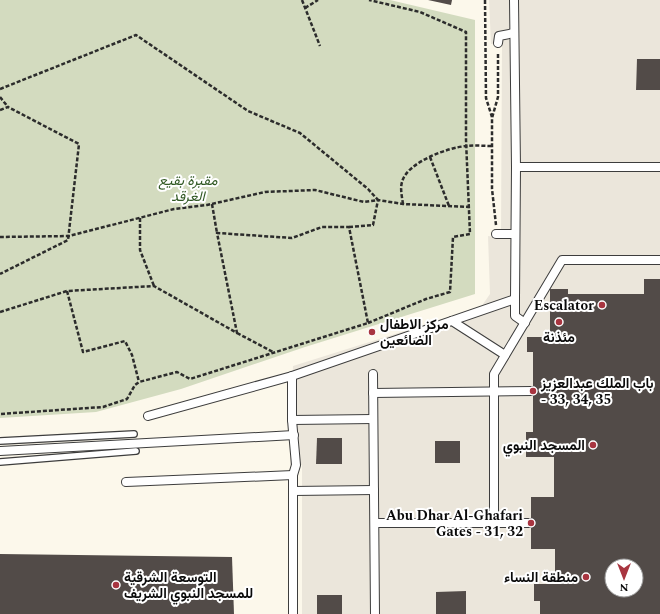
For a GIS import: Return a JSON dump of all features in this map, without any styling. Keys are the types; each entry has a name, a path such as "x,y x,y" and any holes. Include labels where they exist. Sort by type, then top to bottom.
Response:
{"street":[{"path":"514,0 516,167 515,316 525,323"},
{"path":"498,43 499,36 514,33"},
{"path":"516,167 660,167"},
{"path":"496,234 515,234"},
{"path":"494,523 494,374 562,260 660,260"},
{"path":"148,416 292,376 515,299"},
{"path":"452,321 506,355"},
{"path":"374,374 375,614"},
{"path":"292,376 292,420 296,465 293,475 293,614"},
{"path":"373,393 533,392"},
{"path":"292,420 373,419"},
{"path":"0,452 294,435"},
{"path":"126,482 293,475"},
{"path":"293,491 374,490"},
{"path":"375,523 531,523"}],"lane":[{"path":"0,441 134,434"},
{"path":"0,462 136,451"}],"path":[{"path":"302,0 320,46"},
{"path":"305,8 318,0"},
{"path":"0,414 103,407 127,398 135,385 139,382 177,372 190,379 368,323 426,299 450,292 453,237 470,234 467,146 466,32 420,12 369,0"},
{"path":"485,0 486,98 492,118 492,189 496,234"},
{"path":"0,90 136,35 248,110 300,133 368,189 378,200"},
{"path":"492,118 498,98 498,43"},
{"path":"0,97 8,107 79,144 68,240 0,274"},
{"path":"0,110 8,107"},
{"path":"403,204 402,181 410,169 422,161 445,150 467,146 492,146"},
{"path":"430,157 449,206"},
{"path":"0,237 69,236 174,209 212,204 265,192 315,190 364,202 378,200 403,204 470,207"},
{"path":"217,233 292,238 322,227 373,225 378,200"},
{"path":"212,204 237,333"},
{"path":"140,218 140,250 154,286"},
{"path":"349,227 368,323"},
{"path":"0,312 67,291 154,286 274,353"},
{"path":"67,291 83,352 125,341 132,355 139,382"}],"green space":[{"name":"مقبرة بقيع الغرقد","path":"0,0 390,0 475,20 475,294 305,347 181,389 96,412 0,418"}],"shaded area":[{"path":"489,0 660,0 660,59 637,59 636,89 660,90 660,279 644,279 644,294 568,294 568,289 550,289 550,337 527,352 533,352 533,432 526,432 526,457 554,457 554,497 531,497 531,549 555,549 555,584 534,584 534,587 560,587 604,562 604,598 644,598 644,558 611,558 660,530 660,614 342,614 342,595 317,595 317,614 302,614 302,465 290,465 293,366 481,307 490,294 488,236 501,238 502,43 491,44","holes":["317,438 342,438 342,464 316,464","435,441 460,441 460,463 435,463"]}],"building":[{"path":"428,0 452,0 451,5"},
{"path":"637,59 660,59 660,90 636,90"},
{"name":"المسجد النبوي","path":"644,279 660,279 660,614 540,614 540,601 534,601 534,584 555,584 555,549 531,549 531,497 554,497 554,457 526,457 526,432 533,432 533,352 527,352 527,337 550,337 550,289 568,289 568,294 644,294"},
{"path":"317,438 342,438 342,464 316,464"},
{"path":"435,441 460,441 460,463 435,463"},
{"name":"التوسعة الشرقية للمسجد النبوي الشريف","path":"0,554 232,557 234,614 0,614"},
{"path":"466,591 466,614 436,614 436,592"},
{"path":"317,595 342,595 342,614 317,614"}],"place":[{"name":"Escalator","path":"602,305"},
{"name":"مئذنة","path":"559,322"},
{"name":"مركز الاطفال الضائعين","path":"372,332"},
{"name":"باب الملك عبدالعزيز - 33, 34, 35","path":"533,391"},
{"name":"المسجد النبوي","path":"593,445"},
{"name":"Abu Dhar Al-Ghafari Gates - 31, 32","path":"531,523"},
{"name":"منطقة النساء","path":"586,577"},
{"name":"التوسعة الشرقية للمسجد النبوي الشريف","path":"116,585"}]}
